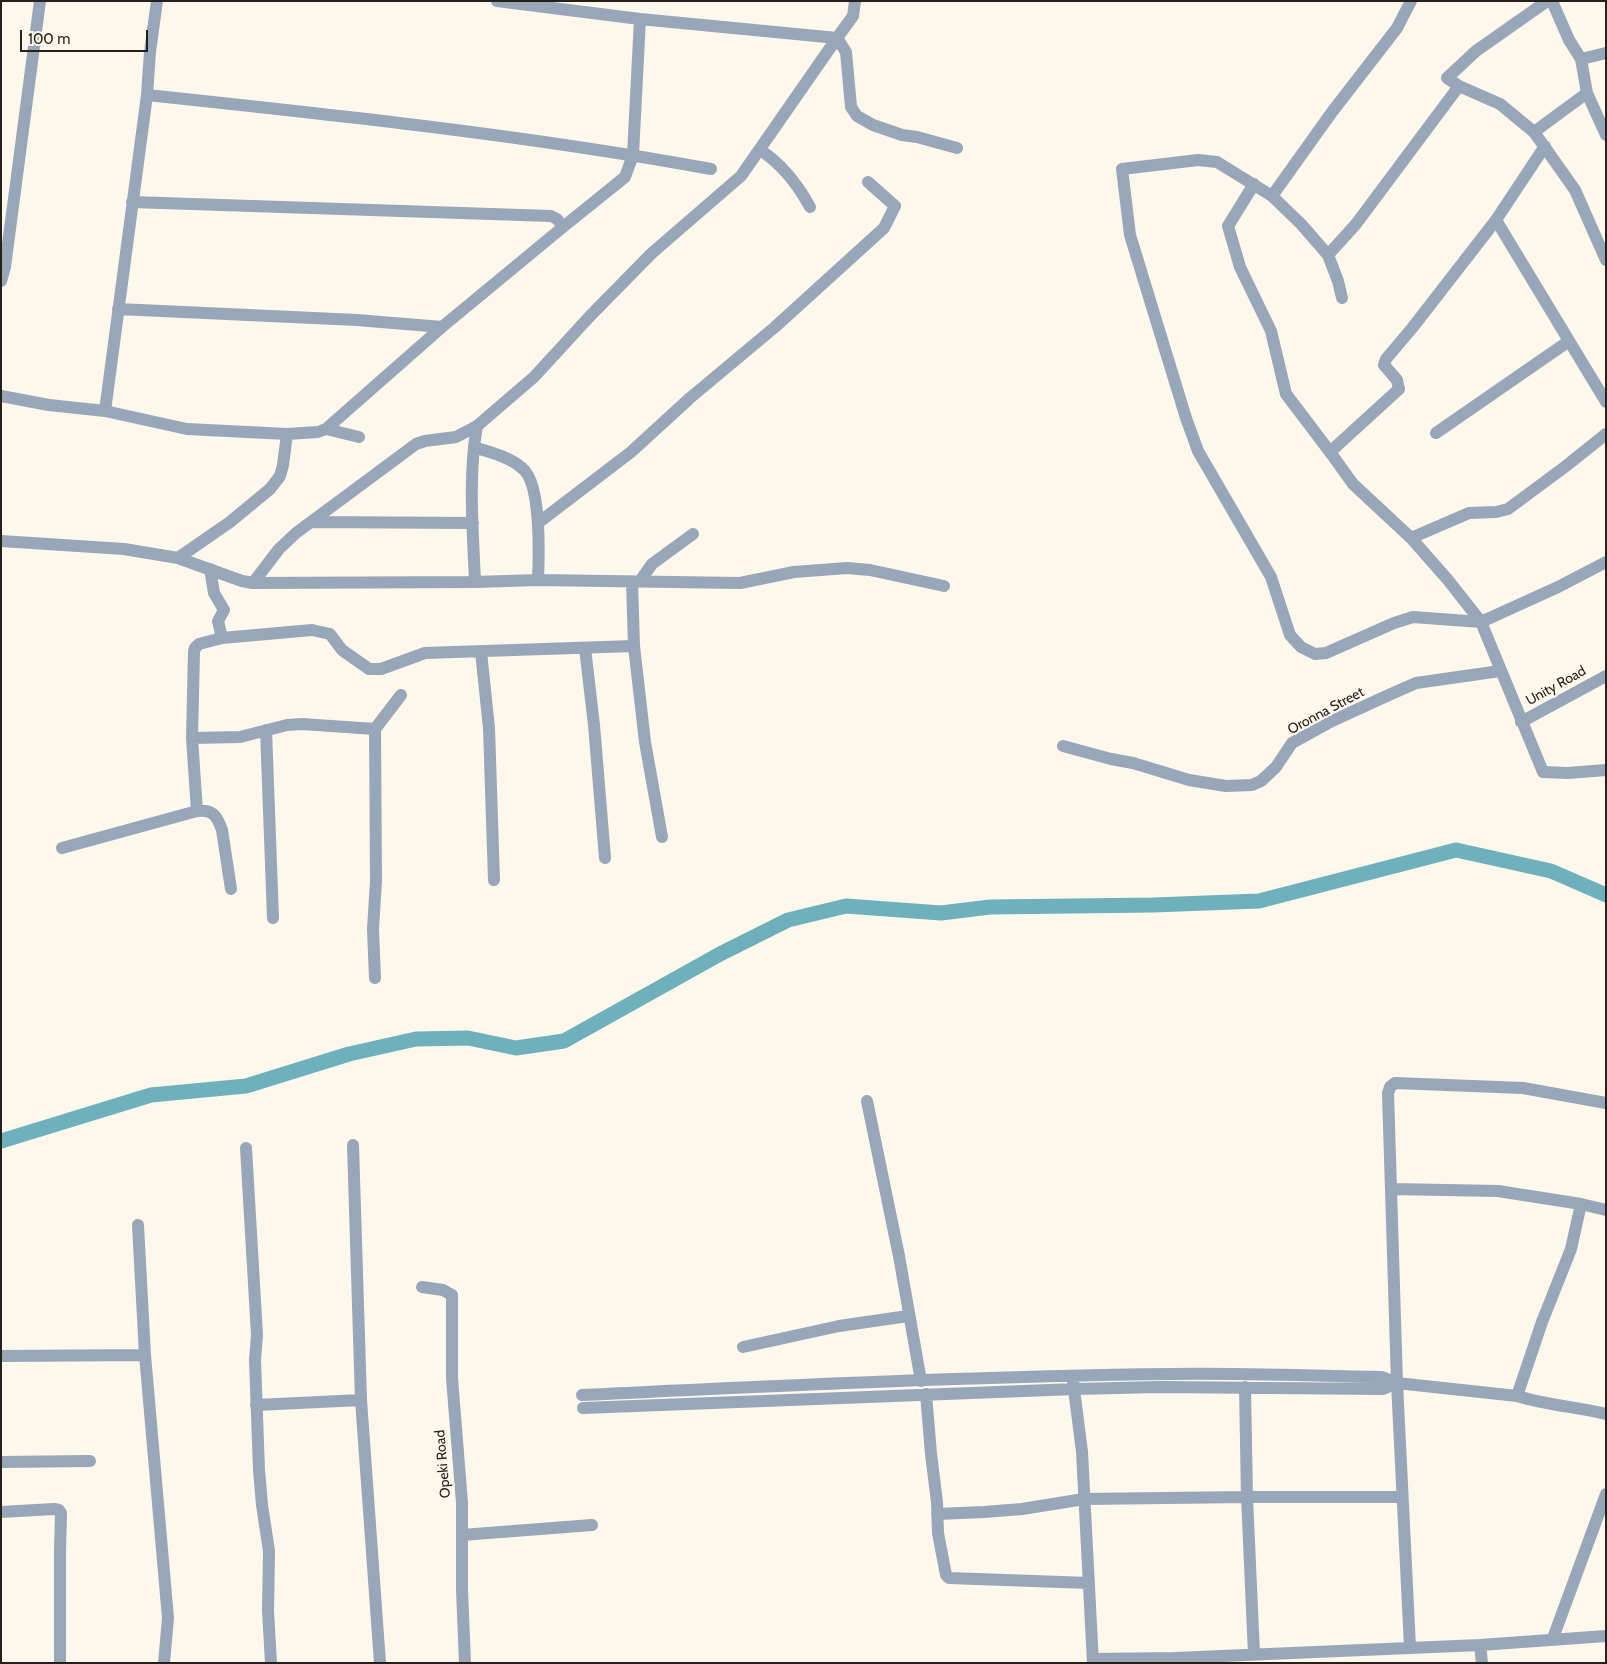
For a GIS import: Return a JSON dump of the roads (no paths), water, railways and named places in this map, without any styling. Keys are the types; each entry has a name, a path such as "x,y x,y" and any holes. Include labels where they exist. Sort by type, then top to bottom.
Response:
{"street":[{"path":"1,281 5,267 40,1"},
{"path":"105,411 147,95 150,52 157,1"},
{"path":"497,1 640,19 836,38 846,52 851,107 857,116 873,125 902,135 917,137 957,148"},
{"path":"253,583 279,549 311,522 416,444 425,441 456,438 477,426 534,377 652,253 741,176 853,16 855,1"},
{"path":"1272,196 1332,112 1397,28 1411,1"},
{"path":"1547,1 1476,51 1448,76 1448,80 1500,104 1534,132 1575,190 1606,260"},
{"path":"1552,1 1569,40 1580,59 1587,93 1606,135"},
{"path":"326,430 442,327 625,177 633,155 640,19"},
{"path":"1580,59 1606,53"},
{"path":"1328,255 1356,224 1459,86"},
{"path":"1534,132 1587,93"},
{"path":"147,95 435,128 633,155 711,169"},
{"path":"1330,452 1399,389 1398,380 1384,364 1386,359 1496,220 1545,146"},
{"path":"760,150 797,184 810,207"},
{"path":"1342,298 1328,255 1301,224 1272,196 1217,162 1198,160 1122,169 1130,235 1198,451 1271,577 1290,635 1301,647 1315,654 1326,653 1394,622 1413,617 1481,622 1558,587 1606,562"},
{"path":"538,523 631,452 884,228 895,206 868,182"},
{"path":"1254,184 1228,226 1240,267 1271,331 1286,394 1353,484 1411,538 1448,580 1481,622 1543,772 1568,773 1606,770"},
{"path":"132,202 551,216 557,219 562,227"},
{"path":"1496,220 1606,402"},
{"path":"118,309 357,320 442,327"},
{"path":"1436,433 1569,341"},
{"path":"1,396 49,405 105,411 187,429 287,434 326,430 359,437"},
{"path":"475,582 473,523 474,447 477,426"},
{"path":"178,558 230,522 270,489 280,476 287,434"},
{"path":"1411,538 1469,512 1496,512 1508,509 1606,434"},
{"path":"474,447 507,458 525,471 532,480 538,523 538,580"},
{"path":"311,522 473,523"},
{"path":"662,837 645,742 634,646 636,581 652,564 693,534"},
{"path":"1,541 124,549 178,558 242,581 253,583 538,580 740,583 794,572 847,568 870,570 944,586"},
{"path":"210,569 214,593 224,610 218,620 222,638"},
{"path":"197,811 192,738 196,648 200,644 222,638 312,630 330,634 342,650 369,669 381,669 425,653 634,646"},
{"path":"585,648 594,725 605,858"},
{"path":"481,652 489,728 494,880"},
{"name":"Oronna Street","path":"1063,746 1133,763 1189,780 1226,786 1252,785 1262,781 1276,767 1292,744 1332,721 1416,683 1500,671"},
{"name":"Unity Road","path":"1521,722 1606,676"},
{"path":"375,978 373,929 376,881 375,729 401,695"},
{"path":"192,738 240,737 286,725 302,724 375,729"},
{"path":"266,730 273,918"},
{"path":"62,848 206,810 214,814 219,821 224,841 230,889"},
{"path":"1410,1647 1397,1383 1388,1092 1395,1083 1524,1088 1606,1103"},
{"path":"867,1101 921,1381"},
{"path":"353,1145 361,1400 380,1663"},
{"path":"246,1148 257,1335 255,1360 260,1485 269,1551 268,1611 271,1663"},
{"path":"1392,1189 1498,1191 1581,1204 1606,1210"},
{"path":"1517,1396 1542,1322 1571,1249 1581,1204"},
{"path":"138,1224 145,1355 168,1618 164,1663"},
{"name":"Opeki Road","path":"422,1287 443,1290 452,1295 452,1378 462,1503 462,1590 465,1663"},
{"path":"744,1347 839,1326 908,1316"},
{"path":"1,1356 145,1355"},
{"path":"582,1395 1072,1376 1176,1374 1382,1377 1397,1383 1517,1396 1606,1414"},
{"path":"1072,1376 1082,1452 1093,1661 1480,1645 1553,1638 1606,1636"},
{"path":"583,1408 1075,1389 1245,1387 1279,1389 1383,1389 1397,1383"},
{"path":"1245,1387 1247,1497 1254,1654"},
{"path":"926,1394 938,1533 946,1575 949,1578 1090,1583"},
{"path":"256,1404 361,1400"},
{"path":"1,1462 90,1461"},
{"path":"1553,1638 1606,1494"},
{"path":"937,1514 1022,1509 1084,1499 1402,1497"},
{"path":"1,1512 54,1509 61,1513 60,1663"},
{"path":"462,1535 592,1525"},
{"path":"1480,1645 1482,1663"}],"waterway":[{"path":"1,1141 151,1095 246,1086 349,1054 416,1039 468,1038 516,1048 564,1041 720,954 788,920 846,906 941,913 990,907 1153,905 1259,901 1456,850 1551,871 1606,895"}]}
